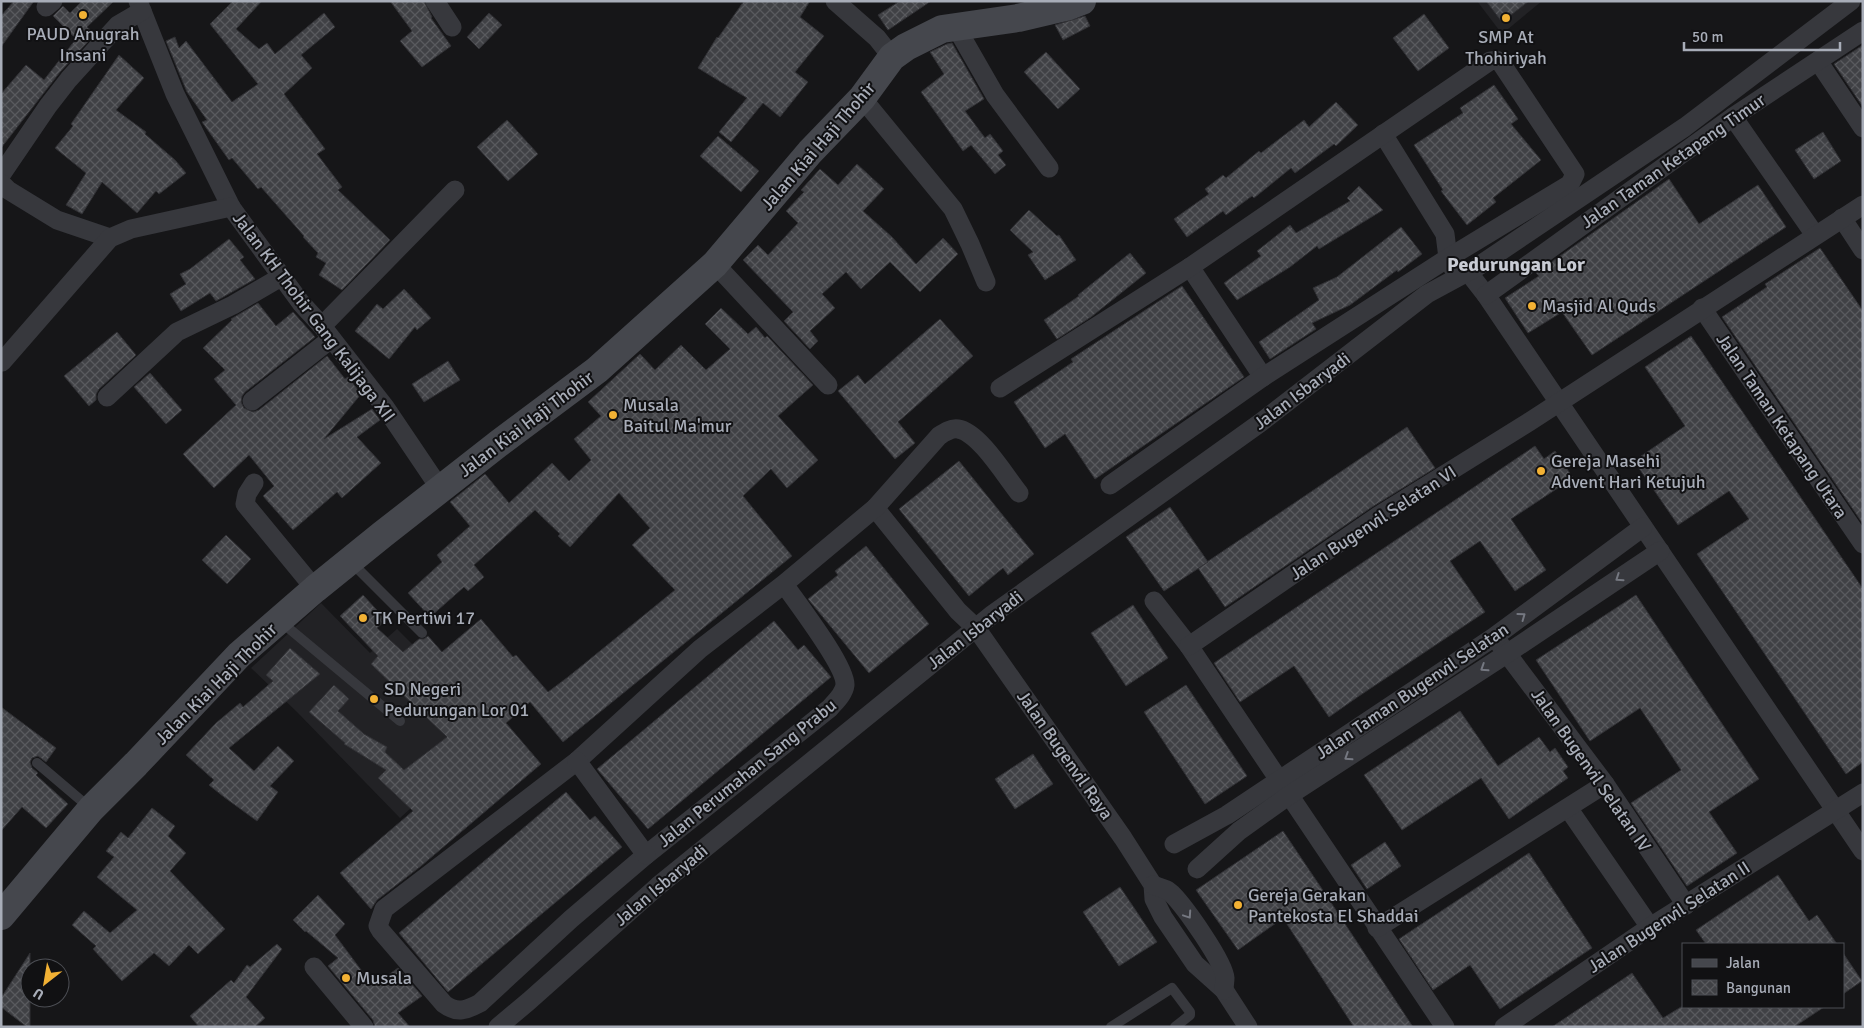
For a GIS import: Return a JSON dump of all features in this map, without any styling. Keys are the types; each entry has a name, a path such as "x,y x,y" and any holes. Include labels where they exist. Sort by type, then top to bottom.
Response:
{"street":[{"path":"435,1 452,27"},
{"path":"836,1 877,38 892,57"},
{"name":"Jalan Kiai Haji Thohir","path":"1,916 91,809 239,655 350,561 498,444 597,370 716,264 810,152 862,98 892,57 920,39 942,30 1018,18 1082,1"},
{"name":"Jalan Isbaryadi","path":"498,1027 529,1002 658,886 976,628 1260,423 1428,294 1468,272 1685,127 1851,1"},
{"path":"1,175 48,106 69,79 118,25 140,6"},
{"name":"Jalan KH Thohir Gang Kalijaga XII","path":"140,6 175,94 231,207 281,277 385,407 441,490"},
{"path":"956,27 995,95 1049,168"},
{"name":"Jalan Taman Ketapang Timur","path":"1486,295 1733,117 1863,31"},
{"path":"1000,388 1190,267 1490,61 1496,60 1501,63 1575,176 1570,184 1448,258 1263,377 1110,485"},
{"path":"1818,61 1863,128"},
{"path":"862,98 953,209 986,282"},
{"path":"1733,117 1815,235"},
{"path":"1383,134 1445,234 1448,258 1468,272 1486,295 1863,851"},
{"path":"1,183 8,190 57,220 110,238"},
{"path":"252,401 326,332 455,190"},
{"path":"1559,402 1863,205"},
{"path":"2,362 110,238 131,229 231,207"},
{"path":"1842,218 1863,250"},
{"path":"1445,234 1466,247"},
{"path":"1466,247 1468,272"},
{"path":"716,264 828,385"},
{"path":"1190,267 1263,377"},
{"path":"107,397 177,332 232,305 281,277"},
{"name":"Jalan Taman Ketapang Utara","path":"1702,308 1863,544"},
{"name":"Jalan Bugenvil Selatan VI","path":"1189,646 1378,516 1559,402"},
{"name":"Jalan Perumahan Sang Prabu","path":"784,584 832,653 839,668 845,685 841,694 830,708 571,919 480,1003 466,1010 452,1009 444,1004 381,931 378,926 384,909 577,761 700,649 784,584 875,508 940,436 952,429 959,429 974,436 1019,494"},
{"path":"254,483 247,494 245,504 314,590"},
{"path":"875,508 958,611 976,628"},
{"name":"Jalan Taman Bugenvil Selatan","path":"1197,869 1240,831 1283,788 1643,527"},
{"name":"Jalan Taman Bugenvil Selatan","path":"1174,844 1227,815 1283,788 1508,653 1660,551"},
{"path":"1154,601 1189,646 1445,1027"},
{"name":"Jalan Bugenvil Raya","path":"976,628 1153,884 1172,894 1198,929 1222,968 1225,978 1224,990 1248,1027"},
{"name":"Jalan Bugenvil Selatan IV","path":"1494,636 1605,784 1686,905"},
{"name":"Jalan Perumahan Sang Prabu","path":"577,761 646,856"},
{"path":"1378,928 1605,784"},
{"name":"Jalan Bugenvil Selatan II","path":"1504,1027 1650,927 1863,793"},
{"path":"1568,808 1650,927"},
{"path":"314,967 364,1027"}],"lane":[{"path":"350,561 422,632"},
{"path":"279,621 400,722"},
{"path":"37,763 91,809"},
{"path":"1112,1027 1172,988 1190,1012 1190,1015 1175,1027"}],"shaded area":[{"name":"SMP At Thohiriyah","path":"1477,1 1542,1 1502,34"},
{"name":"SD Negeri Pedurungan Lor 01","path":"321,603 370,653 397,629 454,686 495,732 400,818 297,712 251,668"}],"building":[{"path":"14,1 34,1 1,47 1,16"},
{"path":"82,1 114,1 87,27 95,34 60,72 1,148 1,94 26,65 44,80 76,39 53,16 63,6 70,13"},
{"path":"233,1 262,1 236,29 259,49 267,43 275,54 324,13 335,27 301,55 312,68 284,94 325,149 317,154 342,187 338,190 390,240 342,290 319,275 326,263 316,257 318,253 261,187 258,189 232,158 229,160 202,122 207,120 187,92 166,41 175,37 179,48 186,41 232,102 258,84 210,24"},
{"path":"390,1 424,1 431,18 451,46 422,67 400,41 412,31"},
{"path":"744,1 810,1 800,17 824,36 795,72 808,82 780,117 763,103 731,142 719,132 747,98 698,68 717,37"},
{"path":"900,1 931,1 888,30 878,15"},
{"path":"1486,1 1529,1 1502,22"},
{"path":"489,13 502,25 479,49 467,37"},
{"path":"1424,14 1449,48 1418,71 1393,38"},
{"path":"1085,16 1090,26 1063,40 1055,25"},
{"path":"952,43 984,99 965,111 985,138 990,134 1003,151 998,155 1006,165 995,174 971,145 963,151 921,92 944,74 930,52"},
{"path":"1863,45 1863,107 1834,64"},
{"path":"1046,52 1080,89 1058,109 1024,72"},
{"path":"119,55 144,78 116,110 146,132 145,134 175,160 186,173 159,194 156,191 137,213 102,182 82,214 66,205 86,173 55,148 73,126 71,124"},
{"path":"1494,85 1518,119 1511,124 1541,160 1493,198 1496,202 1467,225 1441,191 1443,190 1414,145 1463,113 1460,108"},
{"path":"1336,102 1358,125 1336,146 1334,144 1295,173 1291,168 1254,198 1252,196 1226,215 1223,211 1187,237 1174,219 1209,194 1205,189 1223,175 1226,178 1259,151 1261,153 1304,120 1309,127"},
{"path":"507,120 538,154 508,181 477,147"},
{"path":"1823,132 1841,161 1814,179 1795,150"},
{"path":"718,136 759,171 741,192 700,156"},
{"path":"857,164 884,189 863,211 892,237 916,264 943,238 958,254 920,292 890,262 861,289 846,272 822,294 835,308 810,331 818,341 810,349 784,321 793,312 743,260 758,245 768,255 798,223 786,211 804,192 801,190 820,169 838,185"},
{"path":"1669,179 1699,224 1758,185 1786,227 1592,355 1562,312 1528,333 1505,298 1539,276 1536,273"},
{"path":"1359,186 1383,210 1319,249 1317,246 1290,267 1237,300 1224,283 1261,256 1257,251 1290,225 1296,233 1350,201 1347,198"},
{"path":"1029,210 1057,236 1059,235 1076,260 1045,280 1028,255 1033,252 1010,230"},
{"path":"1401,227 1422,254 1350,305 1312,323 1316,329 1270,359 1259,342 1319,300 1313,288 1337,277"},
{"path":"229,239 244,257 240,260 255,279 216,301 210,293 181,311 170,294 186,284 180,274 190,269"},
{"path":"1820,248 1863,311 1863,524 1722,317 1767,287 1765,284"},
{"path":"1130,253 1146,273 1091,317 1057,339 1044,320 1079,296"},
{"path":"1182,286 1244,377 1095,479 1065,434 1045,448 1014,402 1073,362 1071,359"},
{"path":"404,289 431,318 417,330 415,327 389,359 355,331 377,304 383,309"},
{"path":"258,303 276,326 293,312 315,337 245,392 241,402 244,408 253,412 259,410 327,356 345,379 348,377 361,394 324,439 372,409 380,420 357,437 381,463 342,498 337,492 293,530 263,496 274,486 249,455 214,488 183,454 236,405 214,379 225,370 203,348 231,319"},
{"path":"721,308 748,334 756,327 765,338 767,336 813,385 778,416 818,460 787,488 771,469 743,496 792,556 563,742 530,702 506,723 541,764 421,866 377,900 371,909 340,873 413,811 378,778 386,770 344,744 309,712 334,685 349,699 338,711 364,734 387,747 385,752 404,770 447,737 371,664 378,656 340,616 363,595 386,620 377,628 403,652 419,639 424,639 428,636 442,652 481,619 513,657 516,655 548,692 568,677 675,590 632,545 650,528 619,493 570,547 558,536 560,534 535,510 474,565 484,577 468,591 464,587 430,617 408,593 442,562 437,555 470,526 450,502 485,474 509,503 552,463 569,481 591,460 574,439 601,416 588,402 640,354 655,370 681,345 706,370 730,349 705,324"},
{"path":"940,319 973,356 898,422 915,443 895,459 838,391 858,375 865,384"},
{"path":"117,332 136,355 99,389 96,394 96,400 89,406 64,376"},
{"path":"1691,336 1863,589 1863,762 1846,774 1697,554 1749,519 1729,491 1678,525 1634,461 1685,426 1645,367"},
{"path":"448,361 460,380 424,402 412,384"},
{"path":"150,373 182,410 166,424 134,387"},
{"path":"1407,427 1435,468 1372,507 1225,607 1198,568"},
{"path":"1535,446 1544,459 1555,451 1573,478 1511,519 1546,570 1515,591 1480,541 1450,561 1485,612 1329,717 1294,666 1240,702 1214,663"},
{"path":"959,461 1034,554 1008,575 1003,568 969,596 899,509"},
{"path":"1170,507 1208,562 1164,591 1126,537"},
{"path":"226,535 251,559 227,584 202,560"},
{"path":"866,546 929,624 869,673 808,599 838,575 835,571"},
{"path":"1636,595 1759,779 1709,812 1737,853 1687,886 1631,803 1681,770 1640,708 1590,741 1536,660"},
{"path":"1133,605 1168,658 1126,686 1091,633"},
{"path":"774,621 798,650 804,645 831,677 648,829 597,769"},
{"path":"290,648 320,674 229,748 254,771 278,746 294,761 270,786 278,792 257,821 209,785 214,780 186,755 216,723 240,703 243,707 273,681 266,675"},
{"path":"1186,685 1247,776 1205,804 1144,712"},
{"path":"1,707 56,748 46,762 38,756 32,758 30,762 32,768 38,773 36,775 68,804 46,828 22,807 1,831"},
{"path":"1460,711 1498,766 1539,737 1550,752 1555,748 1568,767 1563,771 1568,778 1509,819 1481,778 1402,830 1364,775"},
{"path":"1033,754 1053,784 1015,809 995,779"},
{"path":"566,792 590,820 595,816 622,847 448,992 399,933"},
{"path":"152,808 175,826 168,836 186,853 170,871 225,929 198,954 189,945 169,966 154,953 122,981 93,949 96,946 72,925 84,911 110,933 137,910 97,877 114,857 106,851 121,832 128,838"},
{"path":"1283,831 1413,1027 1354,1027 1283,918 1238,950 1196,890"},
{"path":"1385,842 1401,866 1367,889 1351,865"},
{"path":"1529,853 1592,948 1500,1009 1470,965 1433,990 1399,939"},
{"path":"1778,875 1809,921 1817,915 1836,943 1705,943 1696,930"},
{"path":"1120,887 1157,942 1119,966 1083,912"},
{"path":"318,895 345,924 335,935 373,986 398,968 422,996 398,1013 410,1027 375,1027 373,1020 328,966 338,958 293,920"},
{"path":"277,944 282,949 246,997 265,1018 255,1027 199,1027 190,1016 231,980 234,983 247,965 250,967"},
{"path":"1844,954 1862,981 1844,993"},
{"path":"20,969 20,1008 30,1008 30,1027 27,1027 1,1007 1,998"},
{"path":"1632,973 1663,1018 1681,1007 1822,1008 1794,1027 1552,1027"}],"place":[{"name":"PAUD Anugrah Insani","path":"83,15"},
{"name":"SMP At Thohiriyah","path":"1506,18"},
{"name":"Masjid Al Quds","path":"1532,306"},
{"name":"Musala Baitul Ma'mur","path":"613,415"},
{"name":"Gereja Masehi Advent Hari Ketujuh","path":"1541,471"},
{"name":"TK Pertiwi 17","path":"363,618"},
{"name":"SD Negeri Pedurungan Lor 01","path":"374,699"},
{"name":"Gereja Gerakan Pantekosta El Shaddai","path":"1238,905"},
{"name":"Musala","path":"346,978"}],"district":[{"name":"Pedurungan Lor","path":"1516,264"}]}
